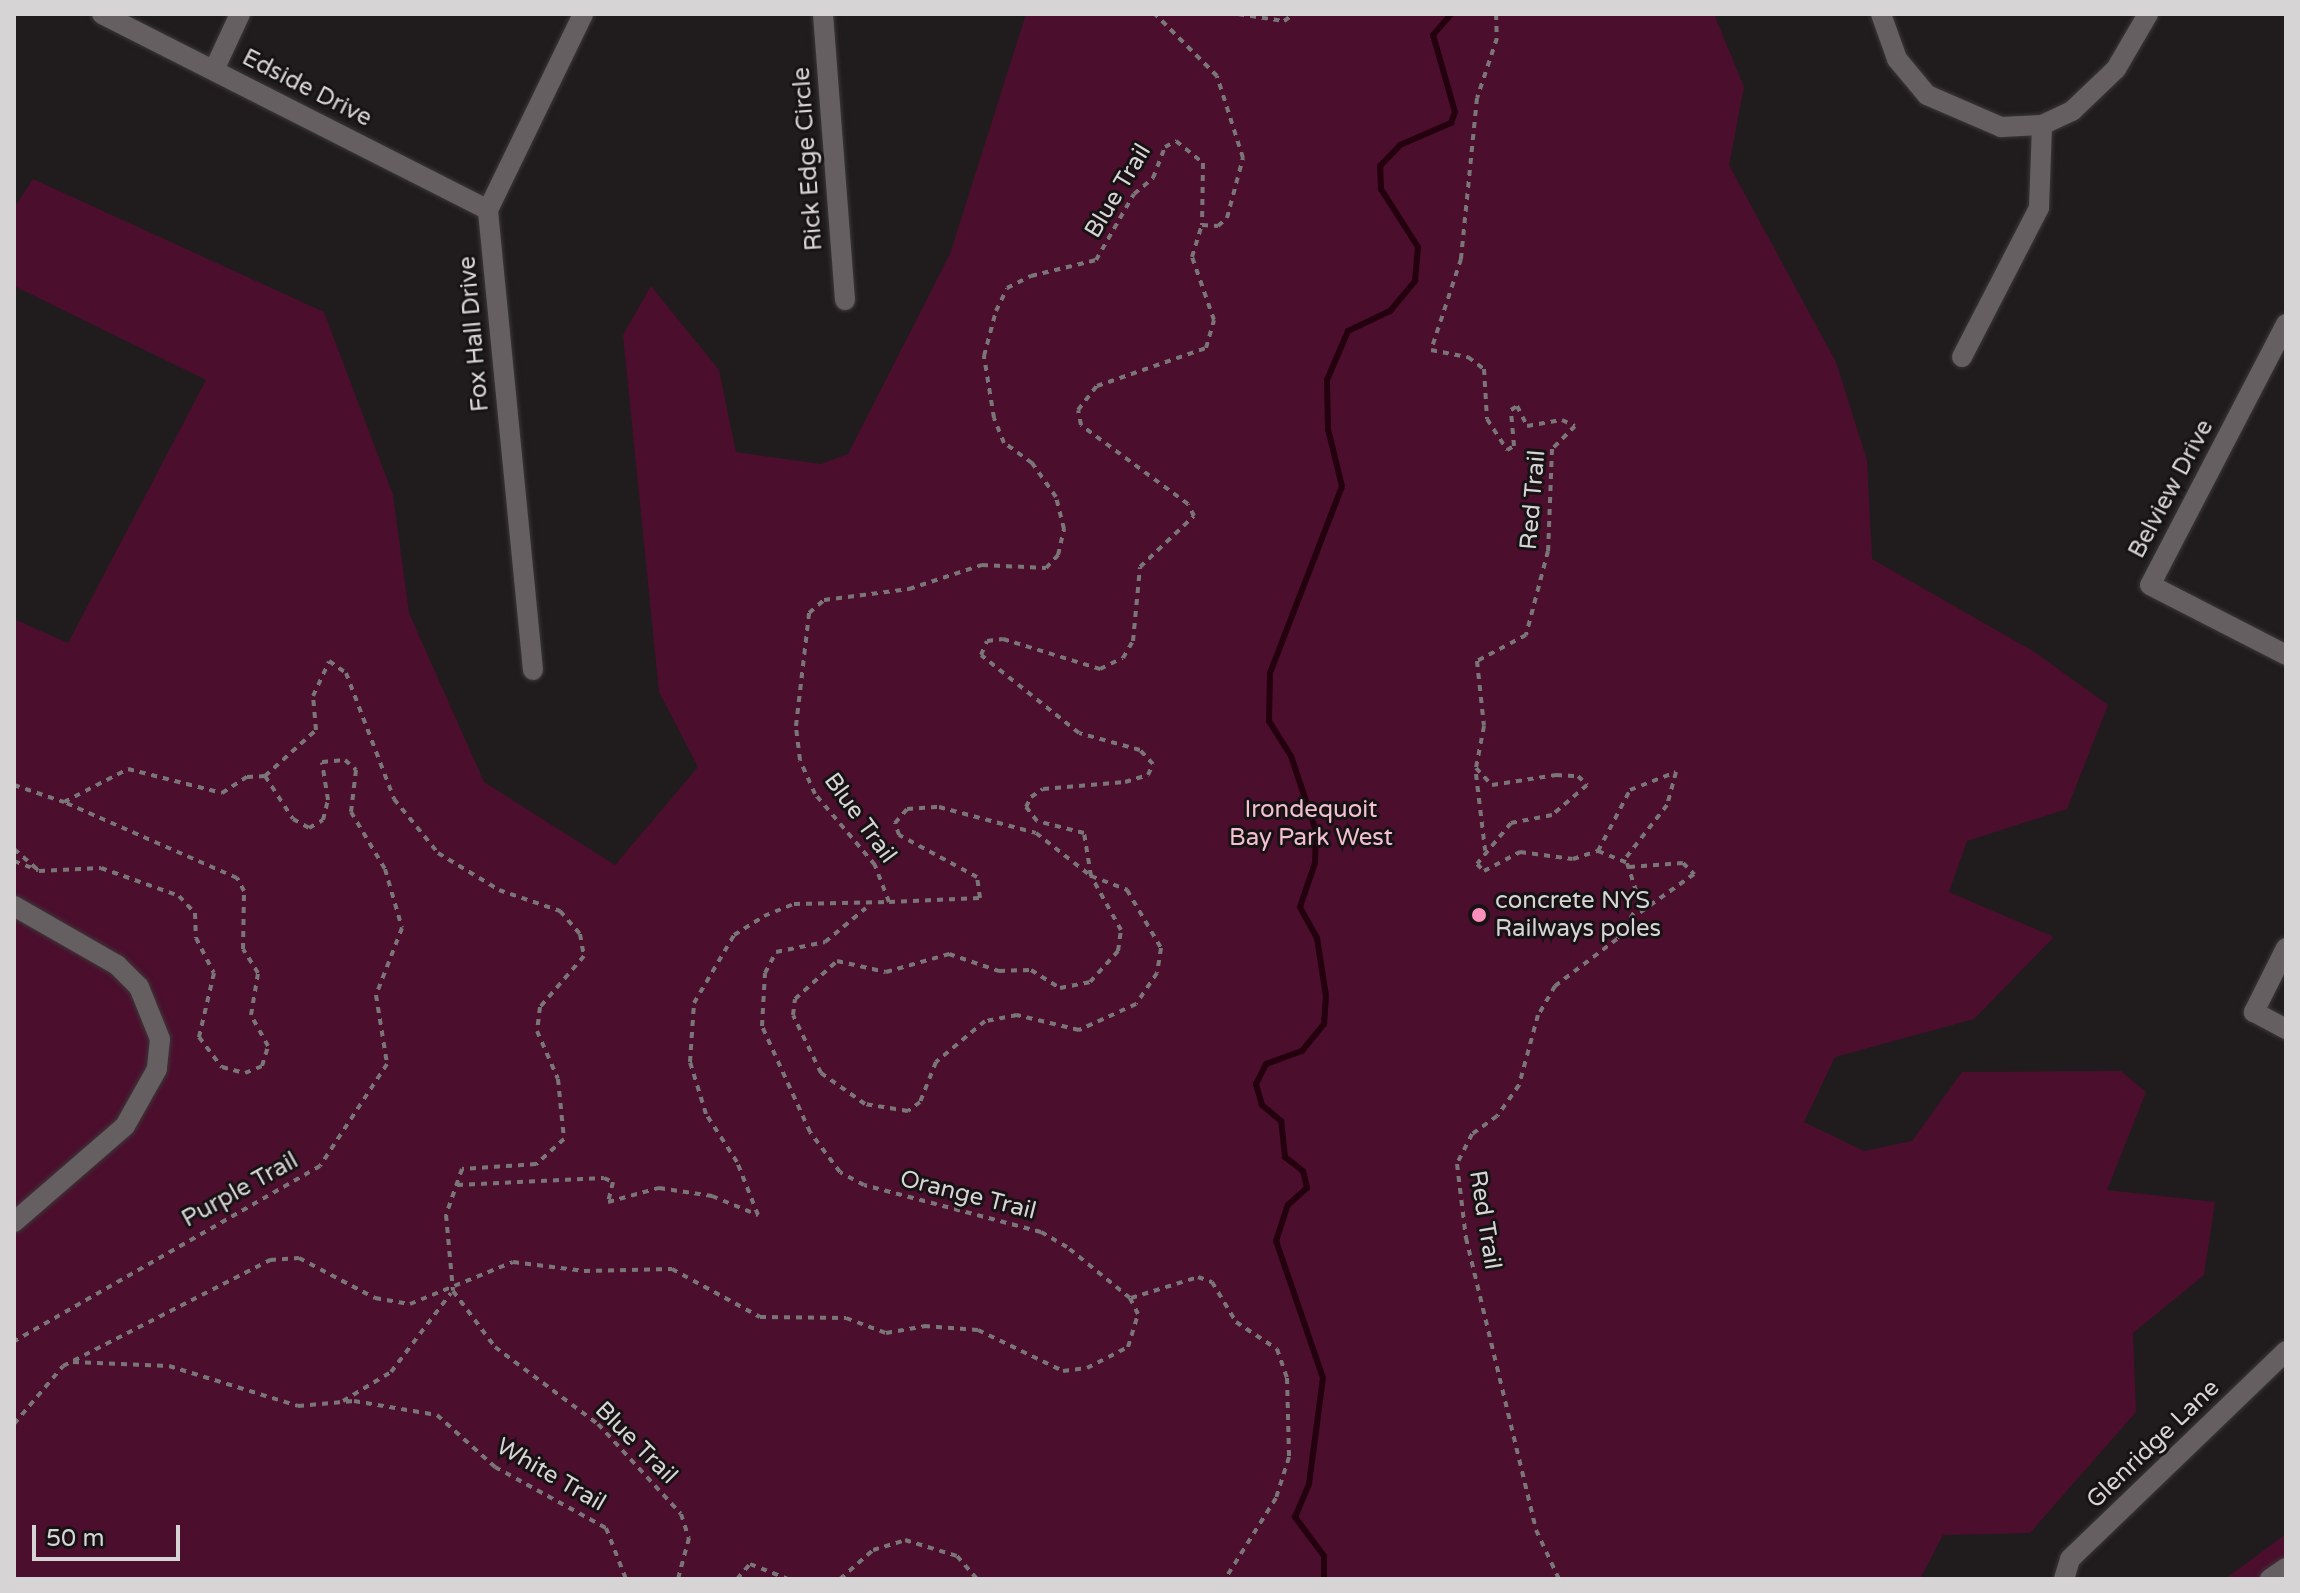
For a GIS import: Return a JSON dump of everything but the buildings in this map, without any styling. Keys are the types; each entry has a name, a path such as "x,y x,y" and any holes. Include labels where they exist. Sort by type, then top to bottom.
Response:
{"street":[{"name":"Edside Drive","path":"102,14 488,210"},
{"path":"214,70 240,14"},
{"path":"488,210 583,14"},
{"name":"Rick Edge Circle","path":"823,14 845,300"},
{"path":"1881,14 1897,59 1927,95 1974,121 2042,125 2096,92 2148,14"},
{"path":"1962,357 2039,208 2042,125"},
{"name":"Fox Hall Drive","path":"488,210 533,670"},
{"name":"Belview Drive","path":"2286,324 2150,585 2286,655"},
{"path":"14,906 117,965 139,987 160,1039 157,1069 125,1126 14,1222"},
{"path":"2286,948 2254,1012 2286,1029"},
{"name":"Glenridge Lane","path":"2064,1579 2070,1559 2286,1351"},
{"path":"2270,1579 2286,1568"}],"path":[{"path":"889,902 980,898 977,877 899,835 895,823 907,809 939,807 1036,833 1091,876 1127,890 1161,948 1157,973 1136,1004 1079,1030 1017,1015 985,1021 936,1062 920,1102 908,1111 865,1104 821,1073 793,1015 795,999 837,961 886,972 949,954 999,971 1031,970 1060,988 1090,982 1118,951 1121,930 1091,876 1084,833 1037,821 1026,807 1031,797 1043,789 1125,782 1148,775 1153,764 1140,750 1079,733 981,655 987,641 1003,639 1100,669 1123,658 1133,641 1140,567 1194,516 1081,425 1078,410 1097,386 1206,348 1214,320 1192,257 1202,225 1218,226 1227,218 1243,158 1217,76 1155,14"},
{"path":"1238,14 1294,14"},
{"name":"Red Trail","path":"1476,768 1484,726 1477,661 1526,635 1548,551 1552,449 1575,426 1562,420 1527,426 1517,406 1511,410 1514,446 1507,450 1487,419 1484,369 1468,357 1431,350 1461,259 1477,98 1497,38 1496,14"},
{"name":"Blue Trail","path":"457,1185 604,1178 613,1182 608,1202 659,1188 712,1196 758,1215 737,1162 706,1114 690,1062 694,1003 734,935 764,916 794,904 866,907 889,902 875,865 815,794 800,760 796,726 809,613 824,600 909,589 982,565 1046,568 1058,555 1062,517 1056,497 1032,463 1004,443 994,418 984,356 996,311 1007,288 1031,276 1096,260 1176,141 1203,163 1202,225"},
{"path":"64,802 128,769 222,793 247,777 265,776 316,730 313,696 329,661 346,673 394,799 438,853 499,890 560,911 580,934 584,956 540,1007 537,1031 558,1079 564,1139 536,1164 462,1169 446,1215 453,1291"},
{"name":"Purple Trail","path":"14,1341 320,1166 387,1064 376,995 402,928 385,869 351,812 356,770 334,756 322,762 328,800 323,820 309,828 293,819 265,776"},
{"path":"1476,768 1485,850"},
{"path":"1476,768 1492,785 1556,775 1578,776 1587,785 1552,815 1511,823 1485,850 1477,864 1484,871 1520,852 1573,859 1598,851 1624,860 1629,867 1640,903 1629,920"},
{"path":"1598,851 1630,790 1676,772 1667,805 1624,860"},
{"path":"14,785 64,802 237,878 244,891 243,949 258,973 251,1015 268,1046 262,1066 233,1072 208,1055 199,1037 214,973 196,938 195,913 179,896 101,868 39,871 14,861"},
{"path":"14,849 39,871"},
{"name":"Red Trail","path":"1559,1579 1536,1530 1466,1238 1457,1164 1472,1134 1497,1116 1519,1085 1538,1015 1555,986 1617,939 1629,920 1694,874 1683,863 1629,867"},
{"name":"Orange Trail","path":"866,907 825,942 776,952 765,973 762,1026 810,1132 840,1172 864,1185 1041,1232 1130,1298"},
{"path":"14,1424 71,1362 270,1260 299,1258 375,1298 410,1304 453,1291 513,1262 584,1271 672,1269 760,1317 846,1318 886,1333 924,1326 978,1330 1063,1371 1128,1347 1138,1314 1130,1298 1198,1277 1212,1282 1236,1322 1277,1349 1287,1378 1289,1457 1276,1498 1225,1579"},
{"name":"Blue Trail","path":"453,1291 495,1347 598,1424 681,1514 689,1538 678,1579"},
{"name":"White Trail","path":"343,1401 391,1372 453,1291"},
{"name":"White Trail","path":"71,1362 150,1362 292,1405 343,1401 407,1407 448,1422 495,1467 606,1528 626,1579"},
{"path":"840,1579 873,1550 905,1540 957,1556 977,1579"},
{"path":"737,1579 750,1564 788,1579"}],"green space":[{"name":"Irondequoit Bay Park West","path":"1026,14 1714,14 1744,87 1729,165 1836,362 1867,460 1872,559 2036,653 2108,705 2067,809 1967,841 1949,892 2054,937 1974,1019 1835,1057 1804,1122 1864,1151 1912,1141 1962,1072 2121,1071 2146,1092 2107,1190 2215,1202 2204,1275 2133,1333 2136,1412 2030,1533 1943,1535 1920,1579 14,1579 14,619 68,643 206,380 14,286 14,208 33,179 324,312 393,495 409,613 484,782 615,865 698,767 659,692 623,335 651,286 719,370 736,452 821,464 848,454 950,254"},
{"path":"2286,1534 2286,1568 2270,1579 2225,1579"}],"waterway":[{"path":"1324,1579 1324,1556 1295,1517 1309,1484 1323,1378 1276,1241 1288,1205 1307,1188 1303,1171 1285,1157 1281,1121 1262,1105 1256,1084 1266,1064 1302,1051 1324,1024 1326,996 1317,938 1300,907 1315,863 1316,831 1291,756 1269,721 1270,673 1342,486 1328,429 1327,380 1348,331 1390,311 1415,281 1418,247 1381,189 1380,166 1400,145 1451,123 1455,112 1433,35 1451,14"}],"place":[{"name":"concrete NYS Railways poles","path":"1479,915"}]}
